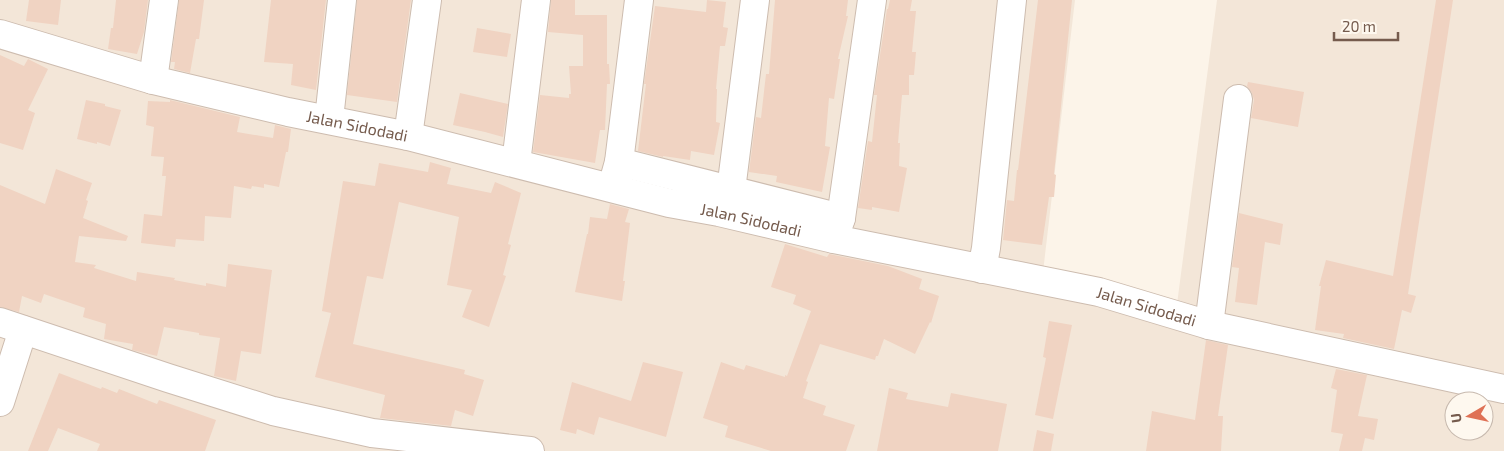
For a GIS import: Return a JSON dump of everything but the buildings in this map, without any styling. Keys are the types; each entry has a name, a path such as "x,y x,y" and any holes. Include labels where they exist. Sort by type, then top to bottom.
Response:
{"street":[{"path":"153,80 164,0"},
{"path":"329,119 342,0"},
{"path":"408,136 427,0"},
{"path":"516,163 536,0"},
{"path":"611,188 619,162 639,0"},
{"path":"731,190 755,0"},
{"path":"619,162 731,190 838,229 872,0"},
{"path":"982,269 986,248 1012,0"},
{"name":"Jalan Sidodadi","path":"0,34 153,80 288,112 408,136 611,188 838,229 982,269 1099,292 1209,325 1504,389"},
{"path":"1209,325 1238,99"},
{"path":"0,402 11,326 168,378 273,410 372,433 530,451"}],"shaded area":[{"path":"0,0 1075,0 1043,272 1177,304 1217,0 1504,0 1504,451 0,451"}]}
